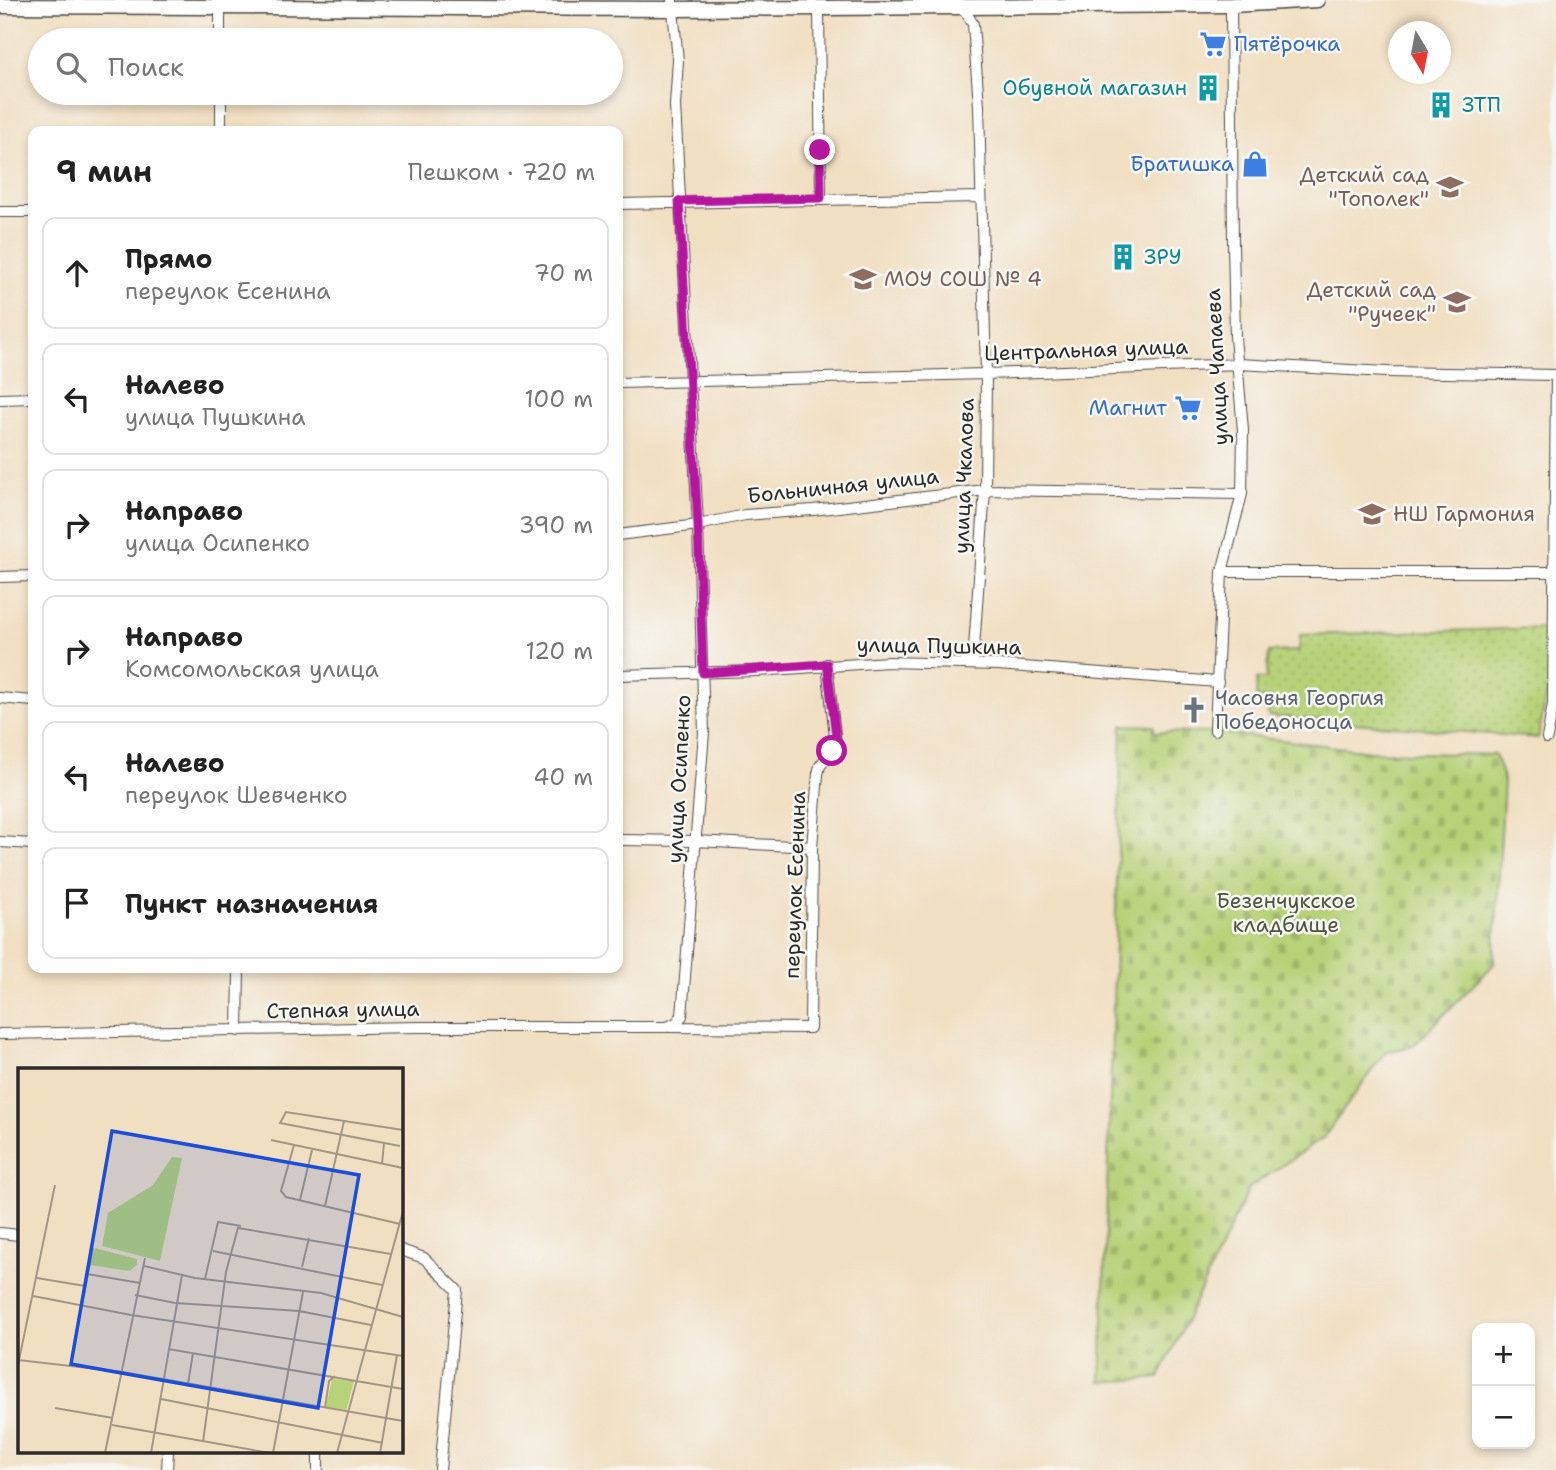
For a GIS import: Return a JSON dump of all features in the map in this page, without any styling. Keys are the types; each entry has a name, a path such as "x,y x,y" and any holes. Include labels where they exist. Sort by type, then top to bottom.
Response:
{"street":[{"path":"0,6 220,3 819,8 961,3 1231,3 1317,0"},
{"path":"220,3 220,28"},
{"name":"улица Чкалова","path":"961,3 973,24 979,106 986,374 985,490 973,663"},
{"name":"улица Чапаева","path":"1215,730 1222,572 1242,494 1243,430 1235,337 1231,3"},
{"name":"улица Осипенко","path":"667,1027 682,1016 704,732 698,525 675,106 678,60 674,5"},
{"path":"819,8 821,198"},
{"path":"221,105 222,126"},
{"path":"623,204 980,197"},
{"path":"0,212 28,212"},
{"name":"Центральная улица","path":"623,383 986,374 1239,364 1387,372 1556,375"},
{"path":"1548,738 1555,661 1556,375"},
{"path":"0,399 28,398"},
{"name":"Больничная улица","path":"623,534 698,525 745,515 814,510 985,490 1242,494"},
{"path":"1222,572 1554,572"},
{"path":"0,577 28,576"},
{"name":"улица Пушкина","path":"623,675 703,673 827,664 973,663 1218,682"},
{"name":"переулок Есенина","path":"810,1028 813,847 820,766 836,745 827,664"},
{"path":"0,698 28,701"},
{"path":"623,841 696,841 813,847"},
{"path":"0,842 28,844"},
{"path":"238,1031 239,973"},
{"name":"Степная улица","path":"0,1034 419,1027 810,1028"},
{"path":"0,1233 18,1235"},
{"path":"402,1250 424,1258 457,1290 440,1470"},
{"path":"167,1470 169,1452"},
{"path":"318,1452 318,1470"}],"green space":[{"path":"1548,628 1549,683 1538,738 1268,716 1268,699 1256,698 1257,679 1266,679 1269,652 1299,651 1300,635"},
{"name":"Безенчукское кладбище","path":"1122,725 1154,726 1154,732 1222,733 1379,752 1495,755 1504,781 1494,964 1413,1046 1385,1052 1324,1137 1249,1188 1159,1378 1101,1382"}],"place":[{"name":"Пятёрочка","path":"1213,44"},
{"name":"Обувной магазин","path":"1208,88"},
{"name":"ЗТП","path":"1441,105"},
{"name":"Братишка","path":"1255,164"},
{"name":"Детский сад \"Тополек\"","path":"1450,187"},
{"name":"ЗРУ","path":"1123,257"},
{"name":"МОУ СОШ № 4","path":"863,279"},
{"name":"Детский сад \"Ручеек\"","path":"1457,302"},
{"name":"Магнит","path":"1188,408"},
{"name":"НШ Гармония","path":"1372,514"},
{"name":"Часовня Георгия Победоносца","path":"1194,710"}],"route":[{"path":"820,150 821,198 679,201 688,323 703,673 827,664 836,736 836,745 832,751"}]}
